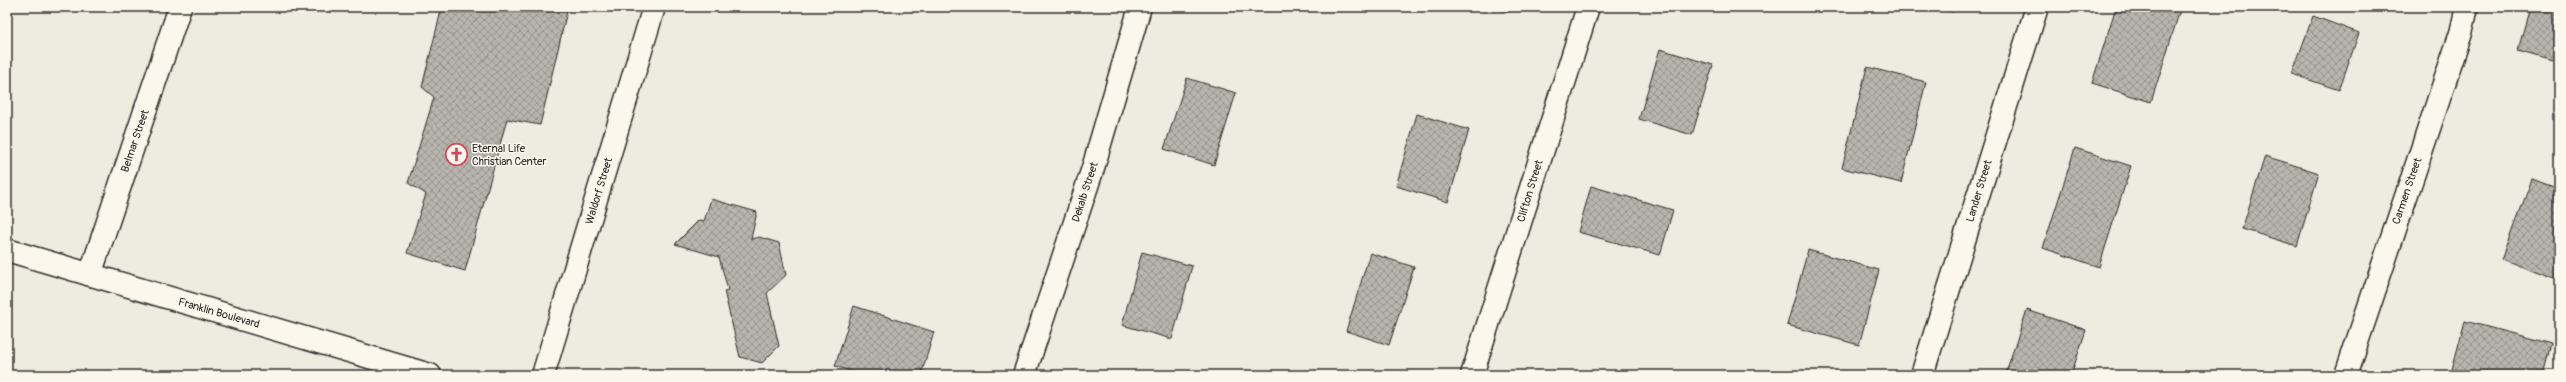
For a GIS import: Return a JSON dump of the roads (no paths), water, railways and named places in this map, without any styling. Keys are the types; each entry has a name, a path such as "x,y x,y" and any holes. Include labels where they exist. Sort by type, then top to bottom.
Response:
{"street":[{"name":"Belmar Street","path":"90,275 180,7"},
{"name":"Waldorf Street","path":"543,375 654,7"},
{"name":"Dekalb Street","path":"1024,375 1093,168 1140,7"},
{"name":"Clifton Street","path":"1472,375 1588,7"},
{"name":"Lander Street","path":"1922,375 2037,7"},
{"name":"Carmen Street","path":"2346,375 2461,33 2467,7"},
{"name":"Franklin Boulevard","path":"7,250 430,375"}],"place":[{"name":"Eternal Life Christian Center","path":"457,154"}]}
